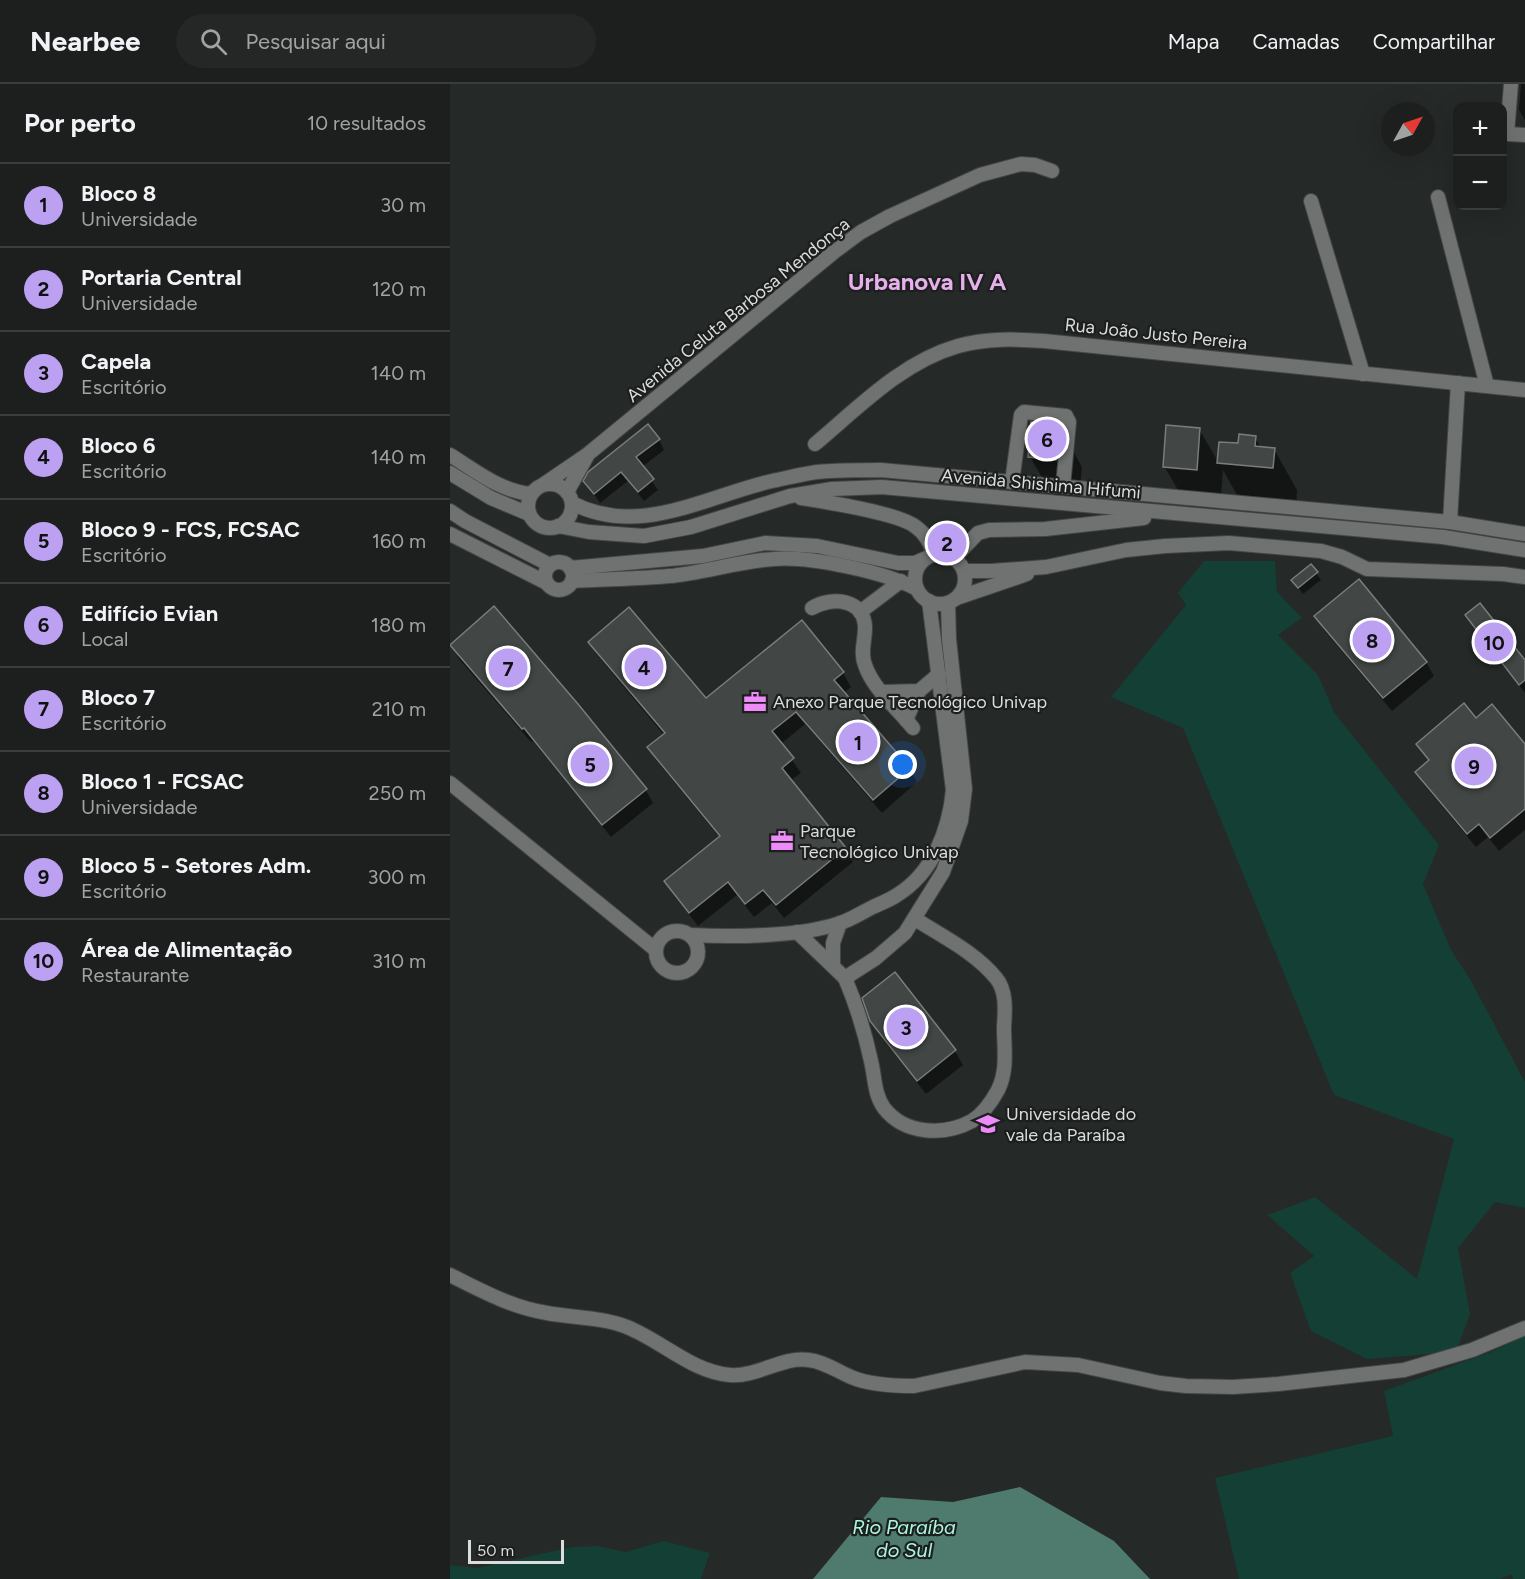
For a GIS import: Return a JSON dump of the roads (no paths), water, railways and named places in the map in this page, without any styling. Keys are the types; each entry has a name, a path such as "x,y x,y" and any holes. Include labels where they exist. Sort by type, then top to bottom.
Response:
{"street":[{"path":"1511,84 1507,134 1525,135"},
{"name":"Avenida Celuta Barbosa Mendonça","path":"544,484 588,454 861,232 898,212 990,171 1028,164 1052,171"},
{"path":"1438,197 1487,386"},
{"path":"1311,201 1363,374"},
{"name":"Rua João Justo Pereira","path":"815,444 891,381 914,365 957,346 974,342 1018,339 1044,341 1525,390"},
{"path":"1450,522 1458,383"},
{"path":"1012,482 1021,415 1024,412 1066,416 1069,422 1063,486"},
{"name":"Avenida Celuta Barbosa Mendonça","path":"570,497 588,454"},
{"path":"450,455 498,485 518,493 531,494"},
{"path":"881,470 882,487"},
{"name":"Avenida Shishima Hifumi","path":"570,497 583,508 631,518 664,514 769,482 816,472 881,470 1450,522 1525,534"},
{"path":"450,473 491,498 529,514 538,525 545,527 558,526 569,517 570,497 556,484 544,484 531,494 529,514"},
{"name":"Avenida Shishima Hifumi","path":"558,526 644,536 691,526 790,496 832,489 882,487 1443,537 1525,550"},
{"path":"790,496 862,510 915,525 925,535 929,557 916,573 917,589"},
{"path":"450,512 550,565"},
{"path":"954,558 978,533 989,530 1045,529 1104,521 1181,515"},
{"path":"450,534 558,590 567,588 571,575 567,565 559,562 550,565 545,574 547,583"},
{"path":"571,575 703,556 765,543 817,546 908,564 929,557 948,555 954,558 964,571 964,587 952,600 949,639 965,789 961,821 943,872 915,920 893,945 845,978"},
{"path":"571,575 669,576 776,558 870,572 901,581 917,589 923,597 937,604 1046,567 1126,550 1229,543 1321,550 1367,569 1503,574 1525,577"},
{"path":"964,571 1046,567"},
{"path":"860,612 901,581"},
{"path":"812,608 830,601 840,601 851,604 860,612 865,626 862,654 864,663 883,692 909,724 919,691 939,674"},
{"path":"717,936 698,954 692,967 679,973 665,969 660,963 656,950 658,943 666,933 679,930 691,935 717,936 797,932 840,923 898,895 921,876 936,851 949,820 953,790 929,601"},
{"path":"883,692 919,691"},
{"path":"450,783 656,950"},
{"path":"797,932 845,978 871,1061 876,1095 893,1118 913,1129 942,1130 973,1120 993,1099 1003,1075 1005,1004 997,979 978,961 915,920"},
{"path":"834,966 833,943 840,923"},
{"path":"691,935 698,947 698,954"},
{"path":"450,1275 501,1301 525,1309 604,1320 628,1328 715,1373 751,1374 791,1360 804,1359 819,1361 864,1381 899,1386 924,1384 1024,1362 1078,1365 1186,1386 1233,1387 1278,1384 1404,1370 1472,1350 1525,1328"}],"water":[{"name":"Rio Paraíba do Sul","path":"1020,1487 1114,1541 1150,1579 813,1579 881,1497 953,1502"}],"place":[{"name":"Edifício Evian","path":"1047,439"},
{"name":"Portaria Central","path":"947,543"},
{"name":"Bloco 1 - FCSAC","path":"1372,640"},
{"name":"Área de Alimentação","path":"1494,642"},
{"name":"Bloco 6","path":"644,667"},
{"name":"Bloco 7","path":"508,668"},
{"name":"Anexo Parque Tecnológico Univap","path":"755,702"},
{"name":"Bloco 8","path":"858,742"},
{"name":"Bloco 9 - FCS, FCSAC","path":"590,764"},
{"name":"Bloco 5 - Setores Adm.","path":"1474,766"},
{"name":"Parque Tecnológico Univap","path":"782,841"},
{"name":"Capela","path":"906,1027"},
{"name":"Universidade do vale da Paraíba","path":"988,1124"}],"district":[{"name":"Urbanova IV A","path":"927,281"}]}
